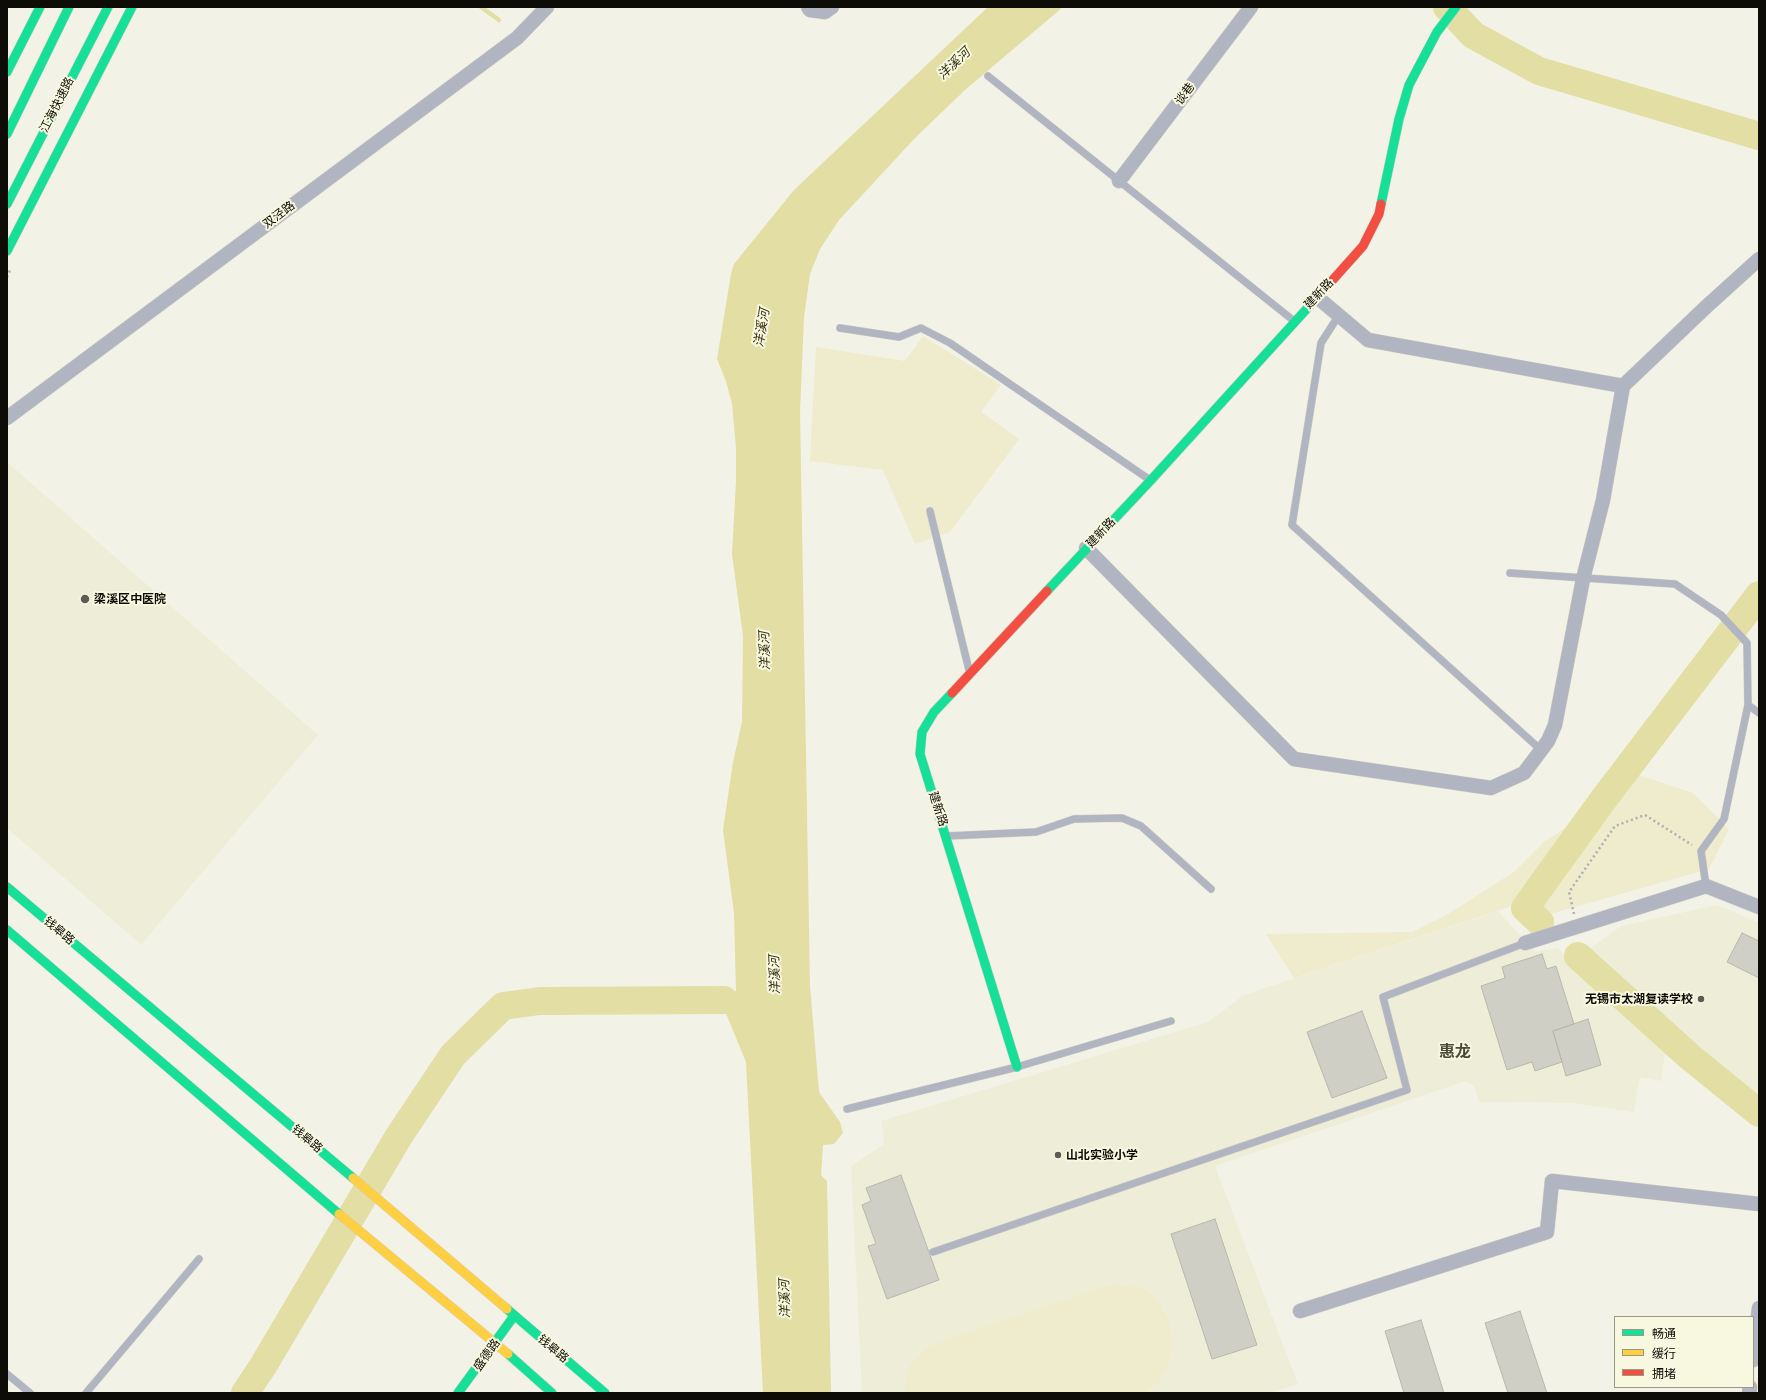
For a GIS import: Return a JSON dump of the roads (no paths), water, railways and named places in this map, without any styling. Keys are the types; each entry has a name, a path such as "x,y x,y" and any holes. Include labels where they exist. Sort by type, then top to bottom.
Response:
{"main road":[{"path":"7,72 40,7"},
{"path":"7,134 69,7"},
{"name":"江海快速路","path":"7,204 108,7"},
{"path":"7,251 132,7"},
{"name":"建新路","path":"1018,1067 947,836 920,754 922,732 934,712 1151,480 1363,246 1379,214 1399,119 1409,85 1437,32 1456,7"},
{"name":"钱皋路","path":"7,887 338,1164 374,1197 605,1393"},
{"path":"7,930 323,1201 495,1342 552,1393"},
{"name":"盛德路","path":"458,1393 514,1316"}],"street":[{"name":"双泾路","path":"7,418 517,38 547,7"},
{"path":"808,7 810,10 825,12 832,7"},
{"name":"谈巷","path":"1119,181 1251,7"},
{"path":"1086,548 1294,759 1491,788 1524,774 1548,742 1555,725 1583,579 1603,500 1622,386 1759,259"},
{"path":"1317,297 1368,340 1622,386"},
{"path":"1525,943 1706,886 1759,908"},
{"path":"1300,1311 1547,1232 1552,1181 1759,1204"},
{"path":"1754,1351 1759,1308"}],"lane":[{"path":"988,76 1294,321"},
{"path":"1339,315 1321,343 1292,525 1541,750"},
{"path":"840,328 899,337 921,328 950,343 1151,480"},
{"path":"930,511 970,673"},
{"path":"1510,574 1676,584 1721,614 1748,643 1748,705 1724,819 1701,851 1706,886"},
{"path":"1748,705 1759,713"},
{"path":"947,836 1036,832 1074,819 1122,818 1141,826 1211,889"},
{"path":"933,1252 1407,1090 1383,997 1525,943"},
{"path":"847,1109 1018,1067 1171,1021"},
{"path":"86,1393 199,1259"},
{"path":"7,1374 30,1393"}],"water":[{"name":"洋溪河","path":"988,7 1063,7 965,90 916,137 839,220 820,249 810,274 804,317 800,412 810,986 819,1092 840,1122 843,1133 834,1144 823,1145 821,1175 827,1181 831,1393 763,1393 746,1062 725,1011 724,1000 727,993 736,991 734,913 723,830 733,762 742,722 743,636 732,554 736,482 736,448 732,404 726,381 717,359 734,264 794,190"}],"waterway":[{"path":"481,7 499,20"},
{"path":"1447,7 1473,35 1539,71 1759,136"},
{"path":"1540,922 1525,908 1603,800 1759,595"},
{"path":"1578,956 1690,1057 1759,1113"},
{"path":"245,1393 263,1366 399,1136 453,1055 503,1006 540,1001 724,1000"}],"place":[{"name":"梁溪区中医院","path":"85,599"},
{"name":"无锡市太湖复读学校","path":"1701,999"},
{"name":"山北实验小学","path":"1058,1155"}],"district":[{"name":"惠龙","path":"1455,1052"}]}
